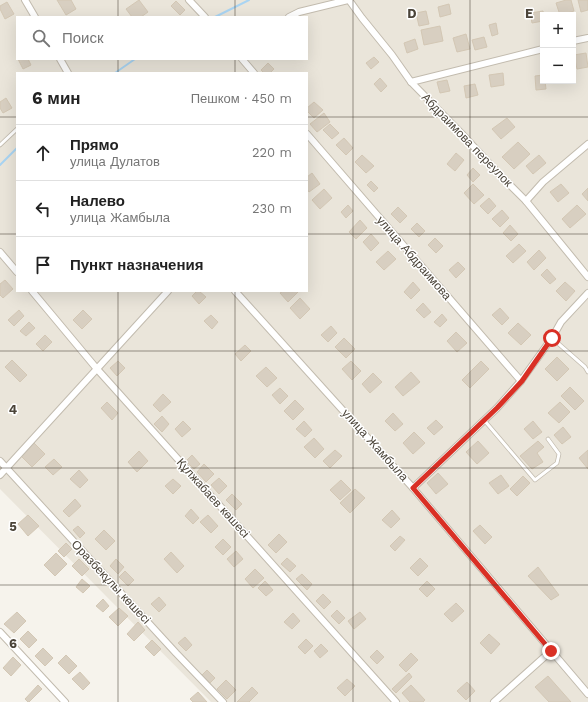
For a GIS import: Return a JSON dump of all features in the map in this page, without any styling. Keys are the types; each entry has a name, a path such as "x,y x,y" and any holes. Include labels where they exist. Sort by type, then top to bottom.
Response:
{"street":[{"path":"25,0 34,16"},
{"path":"189,0 203,16"},
{"path":"291,16 299,12 348,0"},
{"name":"Абдраимова переулок","path":"348,0 392,55 411,82 526,201 588,277"},
{"path":"576,40 588,38"},
{"path":"411,82 540,50"},
{"path":"61,60 67,72"},
{"path":"243,60 253,72"},
{"name":"улица Абдраимова","path":"308,135 522,381"},
{"path":"526,201 543,182 588,144"},
{"path":"0,252 16,271"},
{"name":"Құлжабаев көшесі","path":"33,292 97,369 396,702"},
{"path":"0,475 167,292"},
{"name":"улица Жамбыла","path":"236,292 413,488 588,694"},
{"path":"413,488 497,408 522,381 552,338 561,322 588,293"},
{"name":"Оразбекұлы көшесі","path":"0,461 176,653 223,702"},
{"path":"0,632 65,702"},
{"path":"494,702 551,651"}],"lane":[{"path":"0,144 16,130"},
{"path":"552,338 588,372"},
{"path":"484,420 535,480 557,463 559,454 548,438"}],"shaded area":[{"path":"0,0 588,0 588,702 211,702 0,489"}],"building":[{"path":"57,0 71,0 76,9 66,15"},
{"path":"139,0 148,12 142,16 131,16 126,9"},
{"path":"571,0 574,11 559,12 556,3"},
{"path":"578,0 588,0 588,10 581,12"},
{"path":"176,1 185,10 180,15 171,6"},
{"path":"7,2 14,14 5,19 0,6"},
{"path":"449,4 451,14 440,17 438,7"},
{"path":"426,11 429,24 419,26 416,13"},
{"path":"543,11 543,12 540,12 540,22 532,23 530,13"},
{"path":"496,23 498,34 492,36 489,25"},
{"path":"440,26 443,41 424,45 421,30"},
{"path":"466,34 470,49 457,52 453,38"},
{"path":"484,37 487,47 475,50 472,40"},
{"path":"415,39 418,49 407,53 404,43"},
{"path":"586,53 588,67 577,69 576,55"},
{"path":"374,57 379,62 371,69 366,63"},
{"path":"18,60 28,60 31,65 23,69"},
{"path":"268,63 274,69 271,72 263,72 261,70"},
{"path":"503,73 504,85 491,87 489,75"},
{"path":"540,75 540,84 545,84 546,89 536,90 535,76"},
{"path":"380,78 387,86 381,92 374,84"},
{"path":"447,80 450,91 440,93 437,82"},
{"path":"475,84 478,95 466,98 464,86"},
{"path":"6,98 12,108 3,113 0,108 0,102"},
{"path":"314,102 323,110 314,118 308,112 308,107"},
{"path":"324,113 330,122 317,132 310,124"},
{"path":"507,118 515,127 501,139 492,129"},
{"path":"330,124 339,133 332,139 323,130"},
{"path":"344,138 353,148 346,155 336,145"},
{"path":"518,142 530,154 514,169 502,157"},
{"path":"456,153 464,160 455,171 447,164"},
{"path":"362,155 374,166 366,173 355,162"},
{"path":"539,155 546,163 533,174 526,166"},
{"path":"473,168 480,175 473,182 467,175"},
{"path":"312,173 320,184 309,192 308,190 308,176"},
{"path":"371,181 378,188 374,192 367,185"},
{"path":"473,184 484,195 474,204 464,193"},
{"path":"561,184 569,193 558,202 550,192"},
{"path":"588,188 588,201 582,194"},
{"path":"324,189 332,198 320,209 312,200"},
{"path":"489,198 496,206 488,214 480,206"},
{"path":"348,205 353,211 346,218 341,212"},
{"path":"577,205 586,214 570,228 562,219"},
{"path":"398,207 407,216 400,223 391,214"},
{"path":"502,210 509,218 500,227 492,219"},
{"path":"360,220 367,228 356,239 349,232"},
{"path":"417,223 425,231 419,237 411,229"},
{"path":"510,225 518,234 511,241 503,233"},
{"path":"371,234 379,243 371,251 363,242"},
{"path":"435,238 443,246 436,253 428,245"},
{"path":"519,244 526,251 513,263 506,256"},
{"path":"539,250 546,258 534,270 527,262"},
{"path":"388,251 396,259 384,270 376,262"},
{"path":"458,262 465,269 456,278 449,270"},
{"path":"547,269 556,279 550,284 541,275"},
{"path":"5,280 13,289 3,298 0,295 0,284"},
{"path":"413,282 420,290 411,299 404,292"},
{"path":"565,282 575,291 566,301 556,291"},
{"path":"196,292 200,292 206,297 199,304 192,296"},
{"path":"282,292 298,292 288,302 280,293"},
{"path":"300,298 310,309 300,319 290,308"},
{"path":"423,303 431,312 424,318 416,310"},
{"path":"500,308 509,318 502,325 492,315"},
{"path":"19,310 24,316 14,326 8,320"},
{"path":"83,310 92,319 82,329 73,320"},
{"path":"442,314 447,320 440,327 434,322"},
{"path":"211,315 218,322 212,329 204,321"},
{"path":"29,322 35,328 26,336 20,331"},
{"path":"518,323 531,335 521,345 508,333"},
{"path":"331,326 337,333 328,342 321,335"},
{"path":"456,332 467,343 457,352 447,341"},
{"path":"45,335 52,342 43,351 36,344"},
{"path":"344,338 355,349 346,358 335,347"},
{"path":"245,345 251,351 241,361 235,354"},
{"path":"557,357 569,369 557,381 545,369"},
{"path":"12,360 27,375 20,382 5,367"},
{"path":"118,361 125,368 117,376 110,368"},
{"path":"351,361 361,371 352,380 342,369"},
{"path":"481,361 489,369 470,388 462,380"},
{"path":"266,367 277,378 267,387 256,376"},
{"path":"411,372 420,382 403,396 395,387"},
{"path":"373,373 382,382 370,393 362,384"},
{"path":"570,387 584,401 575,410 561,396"},
{"path":"280,388 288,396 280,404 272,395"},
{"path":"163,394 171,402 160,412 153,405"},
{"path":"295,400 304,409 293,420 284,411"},
{"path":"107,402 118,413 112,420 101,408"},
{"path":"560,402 570,412 559,423 548,413"},
{"path":"393,413 403,424 395,431 385,421"},
{"path":"162,416 169,424 162,432 154,424"},
{"path":"436,420 443,427 434,435 427,428"},
{"path":"183,421 191,429 182,437 175,429"},
{"path":"304,421 312,430 305,437 296,429"},
{"path":"533,421 542,432 533,439 524,429"},
{"path":"563,427 571,437 562,444 554,435"},
{"path":"414,432 425,443 413,454 403,443"},
{"path":"314,438 324,449 315,458 304,447"},
{"path":"478,441 489,453 477,464 466,452"},
{"path":"538,441 544,447 537,453 543,462 532,469 520,456"},
{"path":"34,443 45,454 32,467 21,456"},
{"path":"335,450 342,456 330,468 323,461"},
{"path":"588,450 588,469 579,458"},
{"path":"139,451 148,461 137,472 128,462"},
{"path":"192,455 200,464 194,469 186,461"},
{"path":"54,459 62,467 53,475 45,467"},
{"path":"204,464 214,474 206,482 197,472"},
{"path":"79,470 88,480 80,488 70,479"},
{"path":"438,473 448,484 436,494 427,483"},
{"path":"501,475 509,486 498,494 489,483"},
{"path":"523,476 530,483 517,496 510,489"},
{"path":"219,478 227,486 219,494 211,485"},
{"path":"173,479 181,486 173,494 165,486"},
{"path":"341,480 351,490 340,500 330,490"},
{"path":"355,489 365,498 350,513 340,503"},
{"path":"232,494 242,504 236,510 226,500"},
{"path":"75,499 81,506 69,517 63,511"},
{"path":"191,509 199,518 193,524 185,516"},
{"path":"392,510 400,519 391,528 382,520"},
{"path":"28,515 39,526 28,536 18,524"},
{"path":"208,515 218,526 211,533 200,522"},
{"path":"480,525 492,537 485,544 473,531"},
{"path":"78,526 85,533 80,538 73,530"},
{"path":"104,530 115,541 106,550 95,539"},
{"path":"279,534 287,542 276,553 268,545"},
{"path":"400,536 405,540 395,551 390,546"},
{"path":"223,539 231,547 223,555 215,547"},
{"path":"66,543 72,549 64,557 58,551"},
{"path":"236,551 243,559 234,567 227,559"},
{"path":"171,552 184,566 177,573 164,559"},
{"path":"56,553 67,564 55,576 44,565"},
{"path":"287,558 296,566 290,572 281,564"},
{"path":"420,558 428,566 418,576 410,568"},
{"path":"79,559 89,569 82,576 72,566"},
{"path":"116,559 124,567 118,574 110,566"},
{"path":"538,567 559,595 551,600 528,576"},
{"path":"255,569 264,578 253,588 245,579"},
{"path":"125,571 134,580 128,586 119,577"},
{"path":"302,574 312,584 307,590 296,579"},
{"path":"82,579 90,586 83,593 76,587"},
{"path":"265,581 273,590 266,596 258,588"},
{"path":"427,581 435,589 427,597 419,589"},
{"path":"323,594 331,602 324,609 316,601"},
{"path":"159,597 166,605 159,612 151,604"},
{"path":"103,599 109,606 103,612 96,606"},
{"path":"456,603 464,611 452,622 444,614"},
{"path":"119,608 128,616 118,626 109,617"},
{"path":"337,610 345,618 339,624 331,616"},
{"path":"17,612 26,621 14,633 4,624"},
{"path":"360,612 366,619 354,629 348,621"},
{"path":"293,613 300,621 292,629 284,622"},
{"path":"138,622 145,630 134,641 127,634"},
{"path":"28,631 37,640 29,648 20,639"},
{"path":"489,634 500,644 491,654 480,643"},
{"path":"185,637 192,645 186,651 178,643"},
{"path":"306,639 313,646 305,654 298,647"},
{"path":"152,640 161,649 154,656 145,647"},
{"path":"321,644 328,651 320,658 314,651"},
{"path":"43,648 53,658 45,666 35,656"},
{"path":"377,650 384,657 377,664 370,657"},
{"path":"411,653 418,660 406,672 399,665"},
{"path":"66,655 77,666 69,674 58,663"},
{"path":"13,657 21,665 11,676 3,668"},
{"path":"207,670 215,678 210,683 202,675"},
{"path":"80,672 90,683 83,690 72,679"},
{"path":"409,673 412,677 396,693 392,689"},
{"path":"548,676 571,702 549,702 535,687"},
{"path":"347,679 355,686 345,696 337,688"},
{"path":"226,680 236,690 227,699 217,689"},
{"path":"467,682 475,691 466,700 457,691"},
{"path":"38,685 42,689 28,702 25,699"},
{"path":"411,685 425,700 423,702 410,702 402,693"},
{"path":"252,687 258,693 249,702 237,702"},
{"path":"198,692 207,702 193,702 190,699"}],"waterway":[{"path":"217,16 249,0"},
{"path":"116,72 134,60"},
{"path":"0,165 16,149"}],"route":[{"path":"551,651 413,488 497,408 522,381 552,338"}]}
